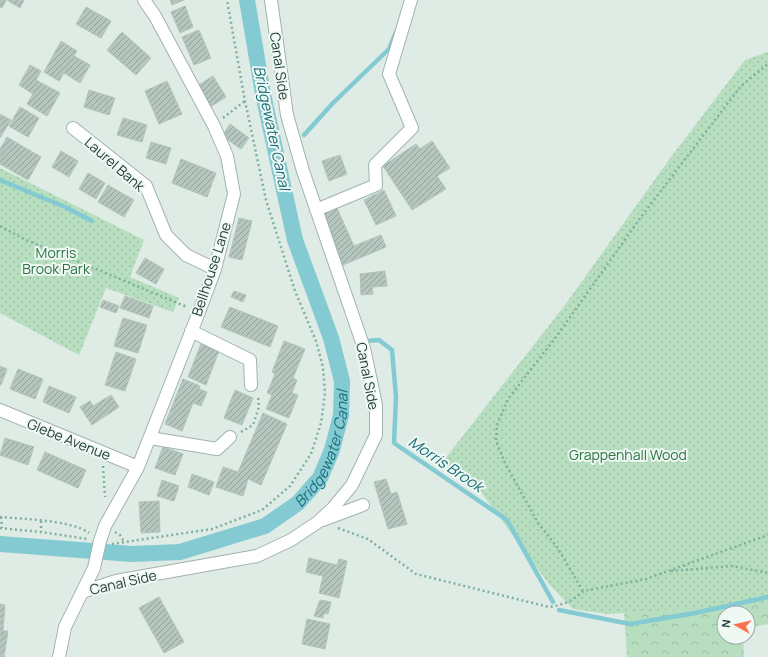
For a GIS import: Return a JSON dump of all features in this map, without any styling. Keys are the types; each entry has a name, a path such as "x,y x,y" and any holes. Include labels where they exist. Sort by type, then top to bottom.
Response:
{"street":[{"name":"Bellhouse Lane","path":"59,657 65,627 94,568 97,540 138,467 215,269 234,194 227,156 214,126 155,16 144,0"},
{"name":"Canal Side","path":"82,592 116,582 257,556 291,540 318,522 334,508 352,486 376,435 376,405 364,348 302,171 287,115 270,0"},
{"path":"316,210 376,185 375,165 412,128 389,74 411,0"},
{"name":"Laurel Bank","path":"73,128 146,186 166,235 186,255 215,269"},
{"path":"191,331 250,360 251,385"},
{"name":"Glebe Avenue","path":"0,410 138,467"},
{"path":"150,438 217,448 230,438"},
{"path":"318,522 363,505"}],"path":[{"path":"97,540 79,527 0,517 1,528 97,540 113,544 212,529 262,510 290,486 311,454 321,423 325,393 323,367 316,341 295,291 266,200 245,101 227,0"},
{"path":"583,591 557,546 538,523 505,463 496,442 497,425 508,399 556,337 641,216 741,86 768,64"},
{"path":"214,126 245,101"},
{"path":"0,226 24,239 198,312"},
{"path":"230,438 254,425 259,407 258,396 251,385"},
{"path":"102,453 106,503"},
{"path":"40,521 41,532"},
{"path":"318,522 368,539 416,574 549,607 562,605 577,597 583,591 646,579 768,535"},
{"path":"120,535 124,542"},
{"path":"666,572 732,566 768,573"}],"green space":[{"name":"Grappenhall Wood","path":"768,52 768,604 716,605 716,607 607,614 573,609 549,584 480,491 441,464 565,305 671,157 745,60"},
{"name":"Morris Brook Park","path":"0,168 144,240 130,277 179,298 173,312 106,288 79,355 0,313"},
{"path":"768,544 768,624 756,626 756,605 716,605 716,645 743,645 744,657 627,657 624,612"}],"building":[{"path":"0,0 6,0 2,8 0,7"},
{"path":"7,0 24,0 20,8"},
{"path":"170,0 184,0 172,5"},
{"path":"185,6 193,27 180,33 171,12"},
{"path":"86,7 111,21 101,38 76,24"},
{"path":"199,30 211,58 194,65 182,37"},
{"path":"122,32 151,58 136,75 107,50"},
{"path":"61,41 77,51 74,56 90,65 80,83 64,73 59,81 44,72"},
{"path":"30,65 41,71 36,80 60,93 47,116 27,104 33,94 19,85"},
{"path":"213,76 226,97 207,109 194,88"},
{"path":"167,81 182,114 159,124 145,91"},
{"path":"89,90 115,98 109,115 84,107"},
{"path":"20,107 39,118 28,137 9,126"},
{"path":"0,114 11,120 0,138"},
{"path":"123,118 147,125 142,142 117,135"},
{"path":"230,124 249,138 241,149 222,136"},
{"path":"7,137 41,157 28,180 0,164 0,149"},
{"path":"432,141 450,168 437,176 446,189 412,210 383,166 416,144 420,149"},
{"path":"151,142 171,148 166,164 146,158"},
{"path":"61,151 78,161 69,177 52,167"},
{"path":"340,155 347,174 329,181 322,161"},
{"path":"181,159 216,173 207,197 172,183"},
{"path":"88,173 105,183 96,199 79,189"},
{"path":"108,185 134,200 124,217 98,202"},
{"path":"384,190 396,216 376,225 364,200"},
{"path":"337,208 354,246 381,235 386,247 343,265 322,214"},
{"path":"239,218 252,221 242,260 229,257"},
{"path":"145,258 164,269 156,284 136,273"},
{"path":"385,271 387,286 372,287 373,294 361,295 360,274"},
{"path":"234,291 246,295 243,302 231,297"},
{"path":"125,296 153,306 149,318 120,308"},
{"path":"103,300 119,306 116,313 100,307"},
{"path":"230,307 278,326 270,347 221,327"},
{"path":"123,318 147,325 138,353 114,346"},
{"path":"284,341 305,349 293,378 297,380 292,393 298,395 289,418 266,409 272,395 267,393 275,374 272,372"},
{"path":"201,344 219,351 206,385 188,377"},
{"path":"116,352 136,359 125,391 105,385"},
{"path":"0,366 7,369 1,385 0,385"},
{"path":"18,369 43,379 35,399 10,389"},
{"path":"183,379 200,386 199,389 207,392 201,406 193,403 182,431 165,424"},
{"path":"49,386 76,397 69,413 43,402"},
{"path":"235,390 253,398 242,425 224,418"},
{"path":"111,395 119,407 92,425 80,407 90,401 93,406"},
{"path":"263,413 287,424 261,485 248,479 243,496 216,487 223,467 238,472"},
{"path":"5,438 34,447 28,465 0,455"},
{"path":"163,447 183,454 175,475 155,468"},
{"path":"45,452 86,470 78,488 37,470"},
{"path":"192,474 214,482 209,495 188,487"},
{"path":"386,479 391,494 397,492 407,524 388,529 374,482"},
{"path":"162,480 179,486 174,501 157,496"},
{"path":"159,501 160,532 141,533 139,502"},
{"path":"309,558 337,565 339,559 347,561 339,598 319,593 323,576 306,572"},
{"path":"159,597 184,642 164,653 139,608"},
{"path":"320,600 331,602 328,614 324,613 323,618 314,616"},
{"path":"0,604 5,605 3,631 8,631 4,657 0,657"},
{"path":"307,619 330,624 325,649 302,644"}],"waterway":[{"name":"Bridgewater Canal","path":"0,544 132,554 180,552 265,526 298,503 320,478 332,450 341,415 342,381 331,338 295,240 263,94 247,0"},
{"path":"304,135 333,103 389,49 396,32"},
{"path":"0,180 65,207 92,221"},
{"name":"Morris Brook","path":"366,341 379,340 392,350 396,397 394,443 507,520 553,602"},
{"name":"Morris Brook","path":"559,610 630,624 695,613 768,597"}]}
